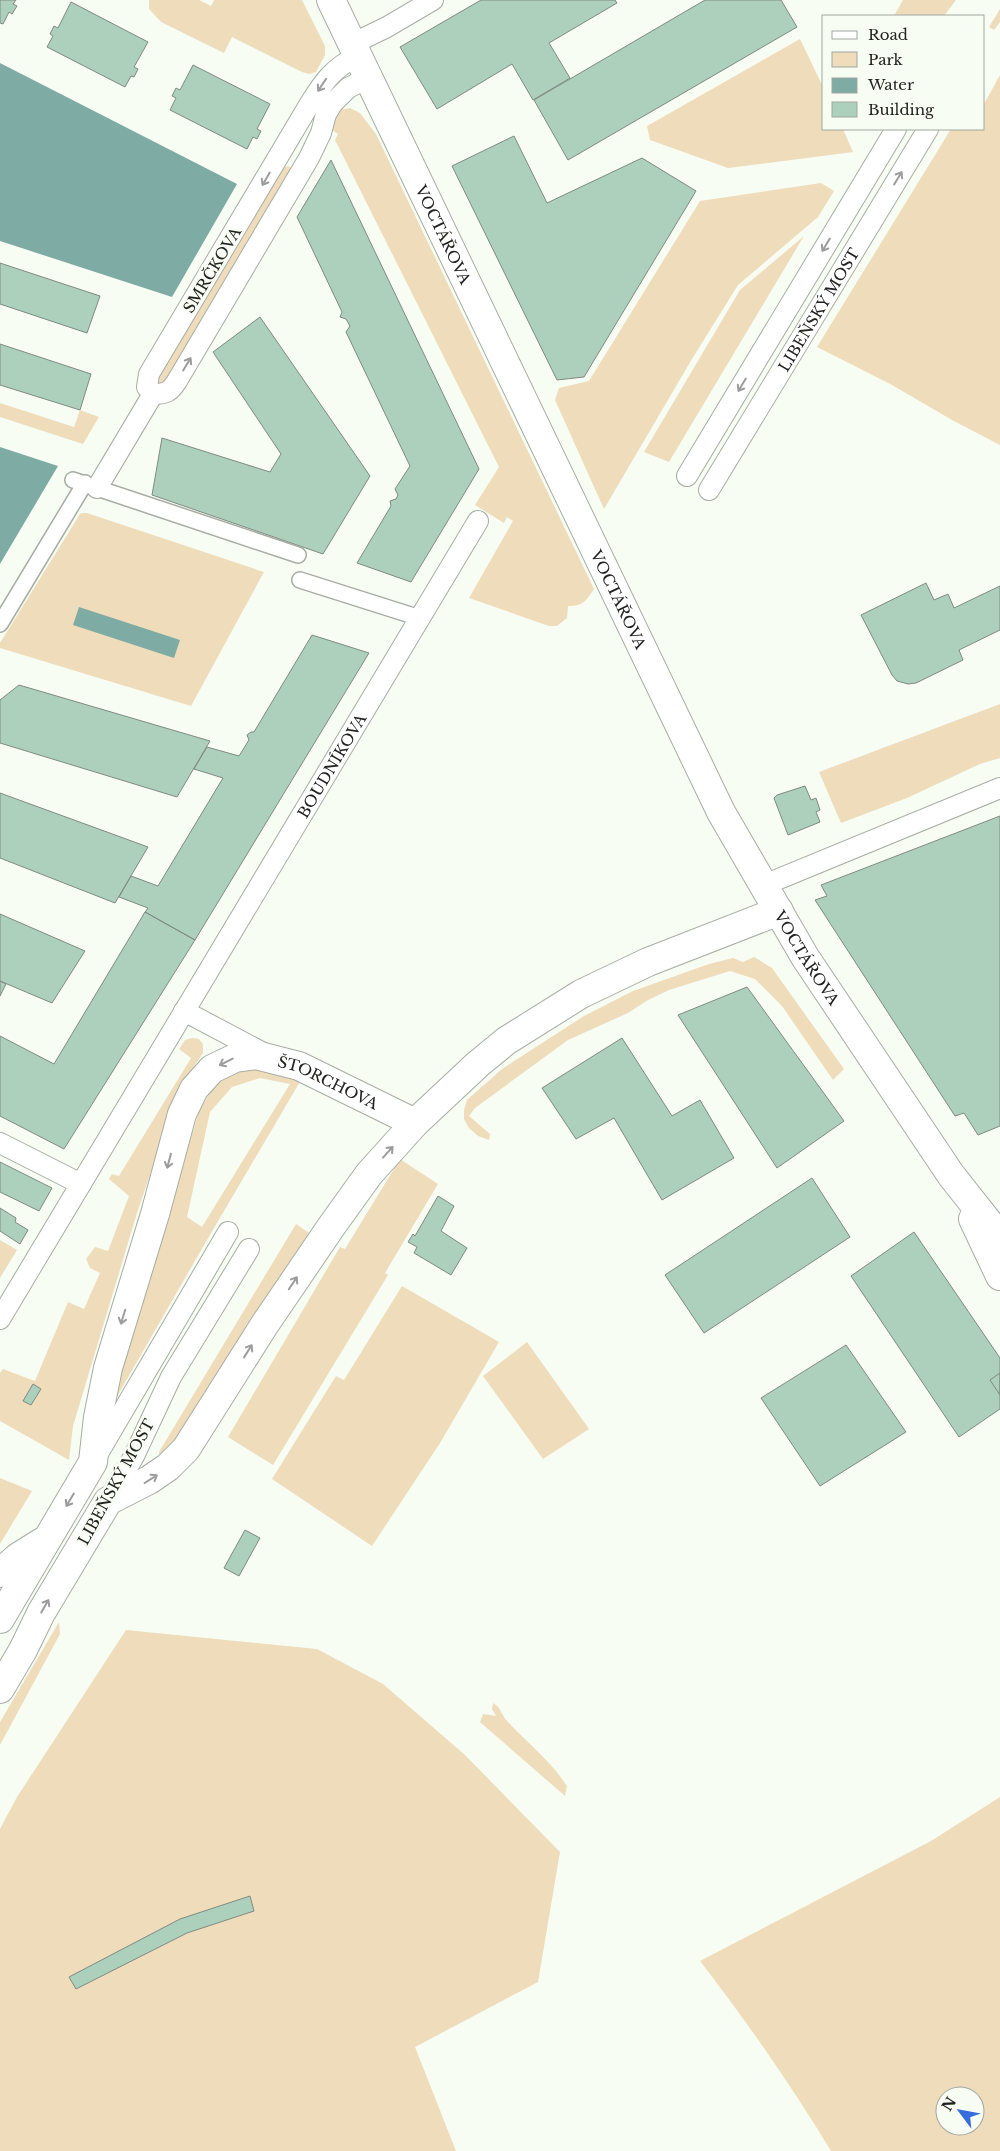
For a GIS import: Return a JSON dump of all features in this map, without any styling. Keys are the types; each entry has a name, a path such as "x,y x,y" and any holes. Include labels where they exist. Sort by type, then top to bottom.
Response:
{"main road":[{"name":"VOCTÁŘOVA","path":"331,0 361,58 694,759 721,812 805,957 951,1175 1000,1237"},
{"path":"108,1501 149,1480 186,1449 265,1324 331,1226 369,1174 415,1123 478,1064 506,1042 581,994 648,962 779,912"},
{"path":"93,1462 98,1417 108,1368 155,1214 182,1114 194,1089 212,1069 235,1058 256,1055 273,1058"},
{"name":"ŠTORCHOVA","path":"273,1058 314,1073 415,1123"},
{"name":"VOCTÁŘOVA","path":"951,1175 1000,1276"},
{"name":"LIBEŇSKÝ MOST","path":"0,1619 93,1462"},
{"name":"LIBEŇSKÝ MOST","path":"0,1689 23,1650 41,1613 108,1501"},
{"path":"0,1573 18,1557 48,1539"}],"street":[{"path":"361,58 387,27 433,0"},
{"name":"SMRČKOVA","path":"361,58 348,88 332,104 326,114 321,132 309,158 171,390 163,394 153,394 147,387 150,374 318,90 333,70 342,63 361,58"},
{"name":"LIBEŇSKÝ MOST","path":"689,472 895,130"},
{"name":"LIBEŇSKÝ MOST","path":"711,486 927,130"},
{"path":"286,145 309,158"},
{"path":"0,624 85,484 153,394"},
{"path":"85,484 298,555"},
{"name":"BOUDNÍKOVA","path":"184,1011 478,521"},
{"path":"300,580 420,618"},
{"path":"764,885 1000,788"},
{"path":"0,1319 184,1011"},
{"name":"ŠTORCHOVA","path":"184,1011 273,1058"},
{"path":"0,1143 81,1184"},
{"name":"LIBEŇSKÝ MOST","path":"93,1462 228,1232"},
{"name":"LIBEŇSKÝ MOST","path":"108,1501 134,1456 171,1377 249,1248"}],"green space":[{"path":"149,0 199,0 211,6 214,0 302,0 325,46 325,55 316,72 309,74 232,37 224,53 161,22 149,9"},
{"path":"903,0 956,0 945,15 895,15"},
{"path":"1000,9 1000,22 994,30 989,27"},
{"path":"800,39 822,85 822,130 843,130 853,152 728,168 650,140 647,126"},
{"path":"1000,75 1000,445 892,385 817,347 950,130 985,130 985,102"},
{"path":"350,108 360,113 376,134 594,589 584,602 568,606 567,618 557,626 549,626 469,598 513,521 507,517 504,523 475,505 499,467 335,140 338,134 329,128 339,110"},
{"path":"288,166 292,168 169,381 155,386 156,376 281,169"},
{"path":"821,183 834,191 818,217 738,285 604,509 555,400 559,388 589,381 700,201"},
{"path":"804,236 669,462 644,452 740,290"},
{"path":"0,403 74,427 80,410 99,417 83,444 0,417"},
{"path":"82,513 87,513 264,572 191,706 0,648 0,643"},
{"path":"1000,704 1000,758 980,764 907,798 841,823 819,772"},
{"path":"754,957 772,968 844,1069 833,1080 782,1006 755,979 730,971 669,990 648,1000 628,1013 568,1040 475,1108 469,1116 490,1134 489,1140 478,1136 469,1128 464,1119 467,1100 502,1069 584,1016 633,991 709,964 733,958 743,962"},
{"path":"199,1039 203,1044 203,1053 179,1089 137,1213 73,1426 69,1460 0,1421 0,1373 3,1369 35,1381 68,1302 84,1309 100,1273 90,1268 86,1259 95,1247 108,1251 129,1196 109,1179 112,1174 119,1176 191,1058 179,1049 185,1040"},
{"path":"261,1068 301,1080 115,1400 111,1397 199,1112 211,1092 223,1080 238,1073","holes":["260,1078 290,1084 202,1227 187,1217 210,1112 232,1087"]},
{"path":"400,1159 438,1184 385,1273 388,1275 273,1465 228,1437 340,1247 345,1249"},
{"path":"296,1224 312,1235 165,1454 159,1458 159,1452"},
{"path":"0,1240 17,1250 0,1278"},
{"path":"402,1286 499,1342 440,1443 372,1546 272,1479 336,1376 344,1380"},
{"path":"527,1342 589,1429 543,1459 483,1376"},
{"path":"0,1478 32,1491 0,1544"},
{"path":"59,1622 60,1634 0,1745 0,1722"},
{"path":"126,1630 317,1649 383,1684 465,1755 560,1852 538,1982 415,2047 456,2151 0,2151 0,1829 17,1797"},
{"path":"493,1703 507,1721 546,1760 567,1786 565,1796 480,1722 483,1714 496,1716 492,1709"},
{"path":"1000,1797 1000,2151 831,2151 768,2054 700,1961 931,1841"}],"water":[{"path":"0,63 237,184 172,297 0,241"},
{"path":"0,447 58,466 0,564"},
{"path":"79,607 180,640 174,658 73,625"}],"building":[{"path":"0,0 16,0 13,4 17,6 12,14 9,12 3,24 0,23"},
{"path":"481,0 615,0 617,3 549,43 570,78 533,100 512,64 437,109 400,47"},
{"path":"705,0 781,0 797,27 568,160 534,100"},
{"path":"71,2 148,42 134,67 138,69 134,77 131,76 125,87 47,47 53,36 50,34 54,26 58,28"},
{"path":"193,65 270,104 257,129 261,131 257,139 253,137 247,149 170,110 176,98 172,96 176,88 180,90"},
{"path":"514,136 547,203 642,158 696,191 584,377 557,380 452,166"},
{"path":"331,160 479,469 411,582 357,563 391,506 390,501 396,499 398,495 395,489 410,466 346,332 350,326 346,319 340,317 342,312 297,217"},
{"path":"0,263 100,296 87,333 0,304"},
{"path":"260,317 370,476 323,554 152,495 162,438 270,472 281,454 213,352"},
{"path":"0,344 91,374 80,410 0,385"},
{"path":"926,583 934,600 948,594 954,608 1000,586 1000,630 959,650 963,660 916,683 908,684 897,681 892,675 861,615"},
{"path":"312,635 369,653 195,940 145,912 148,908 119,897 131,876 158,886 223,778 194,769 207,747 239,756 249,740 247,735 254,732"},
{"path":"19,685 210,741 177,797 0,743 0,700"},
{"path":"805,786 811,800 816,798 820,810 816,812 820,822 788,835 774,798 777,795"},
{"path":"0,793 148,847 115,903 0,858"},
{"path":"1000,816 1000,1126 978,1135 964,1113 955,1116 815,900 827,896 821,885"},
{"path":"145,912 195,940 64,1149 0,1116 0,1036 54,1064"},
{"path":"0,914 85,951 52,1003 0,981"},
{"path":"0,981 6,984 0,996"},
{"path":"747,987 844,1121 777,1168 678,1015"},
{"path":"622,1038 672,1116 700,1100 734,1158 662,1200 614,1118 576,1139 542,1088"},
{"path":"0,1162 52,1188 39,1211 0,1192"},
{"path":"812,1178 850,1237 704,1333 665,1275"},
{"path":"438,1196 454,1206 441,1231 467,1248 451,1275 414,1253 417,1247 408,1242 413,1234 415,1236"},
{"path":"0,1208 16,1218 15,1222 28,1230 20,1244 0,1231"},
{"path":"914,1232 1000,1358 1000,1409 959,1437 851,1276"},
{"path":"846,1345 906,1432 820,1486 761,1398"},
{"path":"1000,1373 1000,1395 990,1380"},
{"path":"33,1384 41,1389 31,1405 23,1401"},
{"path":"245,1530 260,1538 239,1576 224,1568"},
{"path":"250,1896 254,1911 187,1933 76,1989 69,1977 180,1919"}]}
